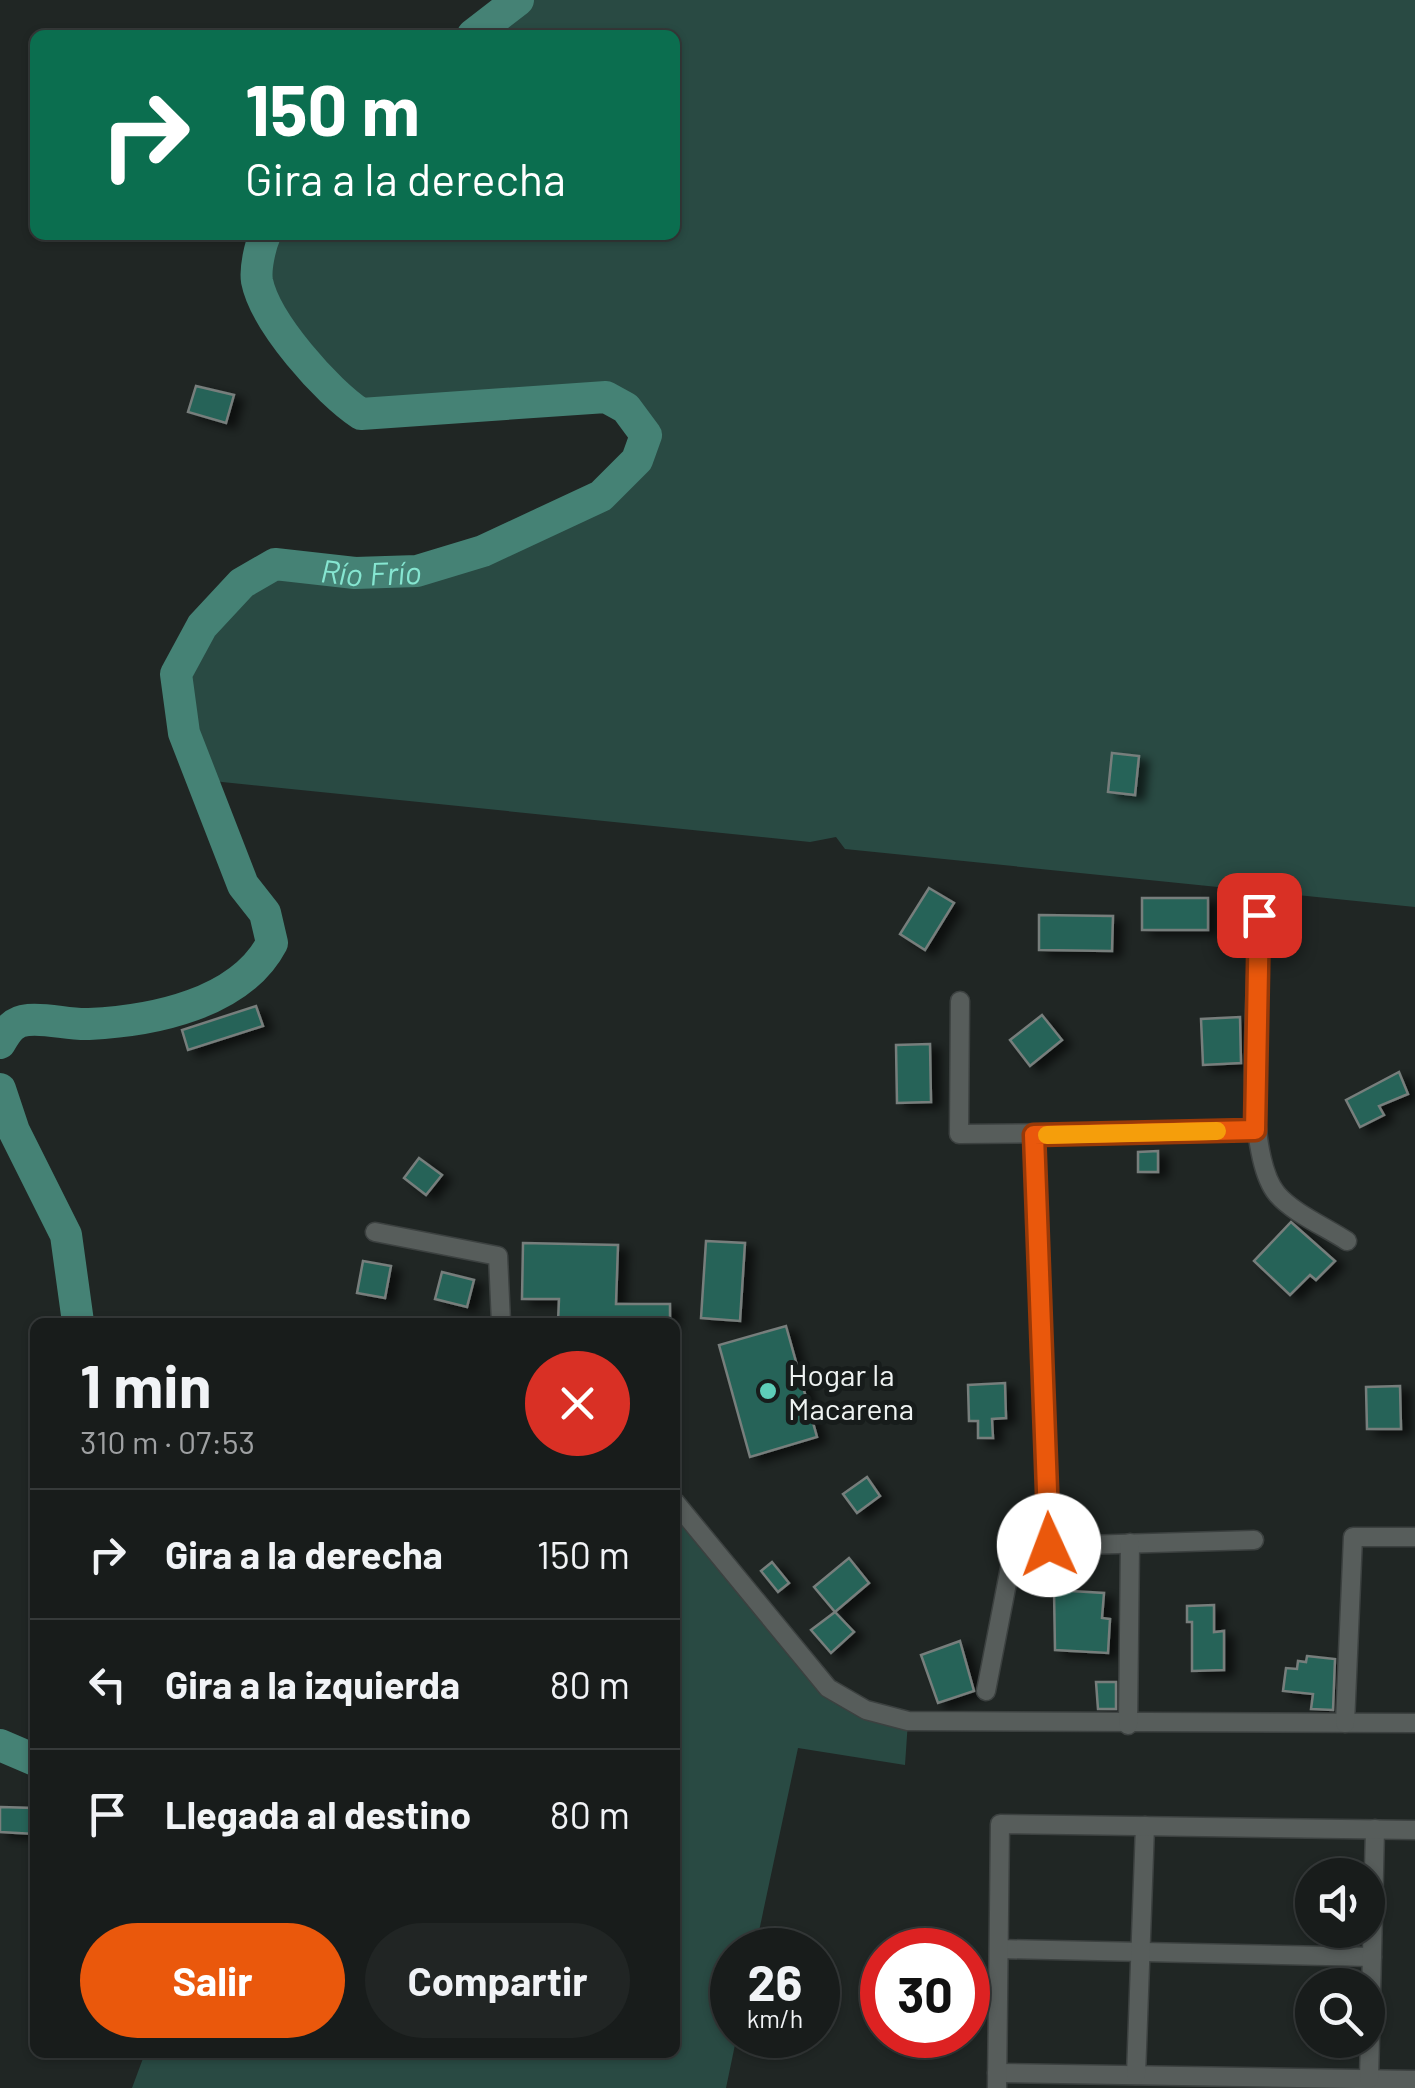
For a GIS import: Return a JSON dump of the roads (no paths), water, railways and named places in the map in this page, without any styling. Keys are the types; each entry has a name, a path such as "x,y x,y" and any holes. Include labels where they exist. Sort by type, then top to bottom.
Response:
{"street":[{"path":"1259,915 1255,1130 1262,1166 1278,1196 1346,1241"},
{"path":"960,1001 959,1134 1255,1130"},
{"path":"1034,1135 1049,1545"},
{"path":"375,1232 498,1256 500,1318"},
{"path":"680,1508 828,1688 866,1710 908,1720 1128,1725 1415,1722"},
{"path":"1345,1723 1353,1538 1415,1536"},
{"path":"986,1691 1014,1547 1254,1540"},
{"path":"1128,1725 1130,1543"},
{"path":"1415,1830 1000,1824 997,2080 1136,2075 1189,2082 1415,2080"},
{"path":"1136,2075 1145,1826"},
{"path":"1369,2079 1375,1829"},
{"path":"999,1949 1372,1956"}],"waterway":[{"name":"Río Frío","path":"479,30 518,0"},
{"name":"Río Frío","path":"0,1043 11,1027 23,1021 114,1022 192,1005 239,981 258,964 272,943 265,913 243,885 184,733 176,674 202,626 242,583 275,564 355,573 417,571 483,551 601,496 637,460 646,435 626,408 606,397 361,414 315,373 272,316 257,281 263,240"},
{"name":"Río Frío","path":"0,1089 14,1131 66,1235 77,1318"},
{"name":"Río Frío","path":"0,1745 30,1758"}],"place":[{"name":"Hogar la Macarena","path":"768,1391"}]}
